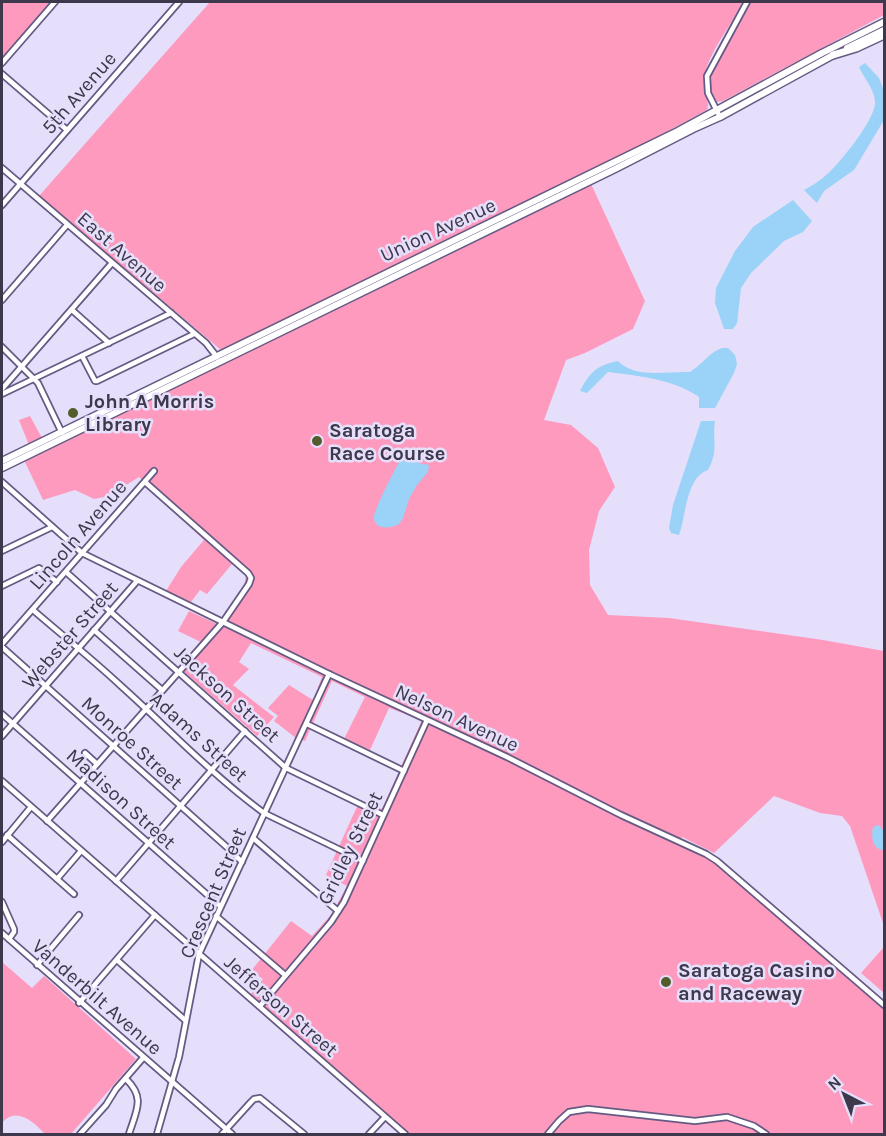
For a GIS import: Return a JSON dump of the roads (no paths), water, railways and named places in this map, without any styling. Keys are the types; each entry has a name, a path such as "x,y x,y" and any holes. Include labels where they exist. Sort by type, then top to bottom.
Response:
{"highway":[{"path":"833,55 856,48 885,33"}],"main road":[{"name":"Union Avenue","path":"718,114 822,53 885,22"},
{"name":"Union Avenue","path":"2,460 63,434 218,359 718,114 833,55"},
{"name":"Union Avenue","path":"2,468 63,434"}],"street":[{"path":"2,63 55,2"},
{"path":"168,2 174,7"},
{"name":"5th Avenue","path":"2,205 179,2"},
{"path":"718,114 708,93 707,76 747,2"},
{"path":"2,74 67,130"},
{"name":"East Avenue","path":"2,168 206,344 218,359"},
{"path":"2,300 67,225"},
{"path":"2,389 112,263"},
{"path":"72,310 109,343"},
{"path":"2,394 171,314"},
{"path":"82,356 94,381 97,381 194,334"},
{"path":"2,346 35,378 63,434"},
{"name":"Lincoln Avenue","path":"2,646 154,471"},
{"name":"Nelson Avenue","path":"2,482 82,553 329,674 507,757 621,815 706,854 885,1005"},
{"path":"47,821 223,622 249,585 250,576 145,482"},
{"path":"2,551 52,527"},
{"path":"2,586 39,568 57,582"},
{"name":"Jackson Street","path":"66,572 286,768 383,815"},
{"name":"Webster Street","path":"2,735 137,581"},
{"name":"Adams Street","path":"33,610 212,770 264,813 363,861"},
{"path":"94,630 162,690"},
{"name":"Monroe Street","path":"2,646 242,862"},
{"name":"Crescent Street","path":"157,1134 179,1057 199,954 329,674"},
{"name":"Madison Street","path":"2,714 220,906"},
{"name":"Gridley Street","path":"260,1006 331,922 344,902 428,720"},
{"path":"307,724 404,771"},
{"path":"116,881 245,731"},
{"path":"85,753 97,764"},
{"name":"Jefferson Street","path":"2,781 405,1134"},
{"path":"2,842 32,807"},
{"path":"7,835 74,894"},
{"path":"253,838 338,911"},
{"path":"57,879 81,851"},
{"path":"2,902 14,929 9,939"},
{"path":"37,965 79,915"},
{"path":"79,1003 155,915"},
{"path":"216,916 285,975"},
{"name":"Vanderbilt Avenue","path":"2,933 224,1132 232,1134"},
{"path":"117,960 185,1020"},
{"path":"80,1134 143,1059"},
{"path":"126,1079 134,1087 138,1098 129,1134"},
{"path":"224,1132 250,1102 260,1098 304,1134"},
{"path":"548,1134 569,1112 588,1108 695,1121 727,1117 753,1126 766,1134"},
{"path":"369,1134 385,1117"}],"water":[{"path":"865,63 879,78 884,91 884,120 854,170 824,191 817,203 804,190 822,179 838,163 856,141 874,109 873,92 859,67"},
{"path":"793,200 812,221 803,232 784,241 751,273 741,288 737,323 733,329 724,329 715,303 716,288 735,251 753,227"},
{"path":"728,348 735,355 737,364 715,408 699,408 699,397 667,382 608,372 587,393 580,391 595,370 611,363 618,361 625,367 642,372 690,372 713,352"},
{"path":"701,421 715,421 713,457 708,470 695,480 691,489 679,535 671,533 669,528 673,505"},
{"path":"406,452 418,463 429,465 428,472 409,499 399,524 391,527 379,526 374,521 375,511"},
{"path":"879,825 884,831 884,850 877,848 872,838 873,827"}],"place":[{"name":"John A Morris Library","path":"73,413"},
{"name":"Saratoga Race Course","path":"317,441"},
{"name":"Saratoga Casino and Raceway","path":"666,982"}]}
